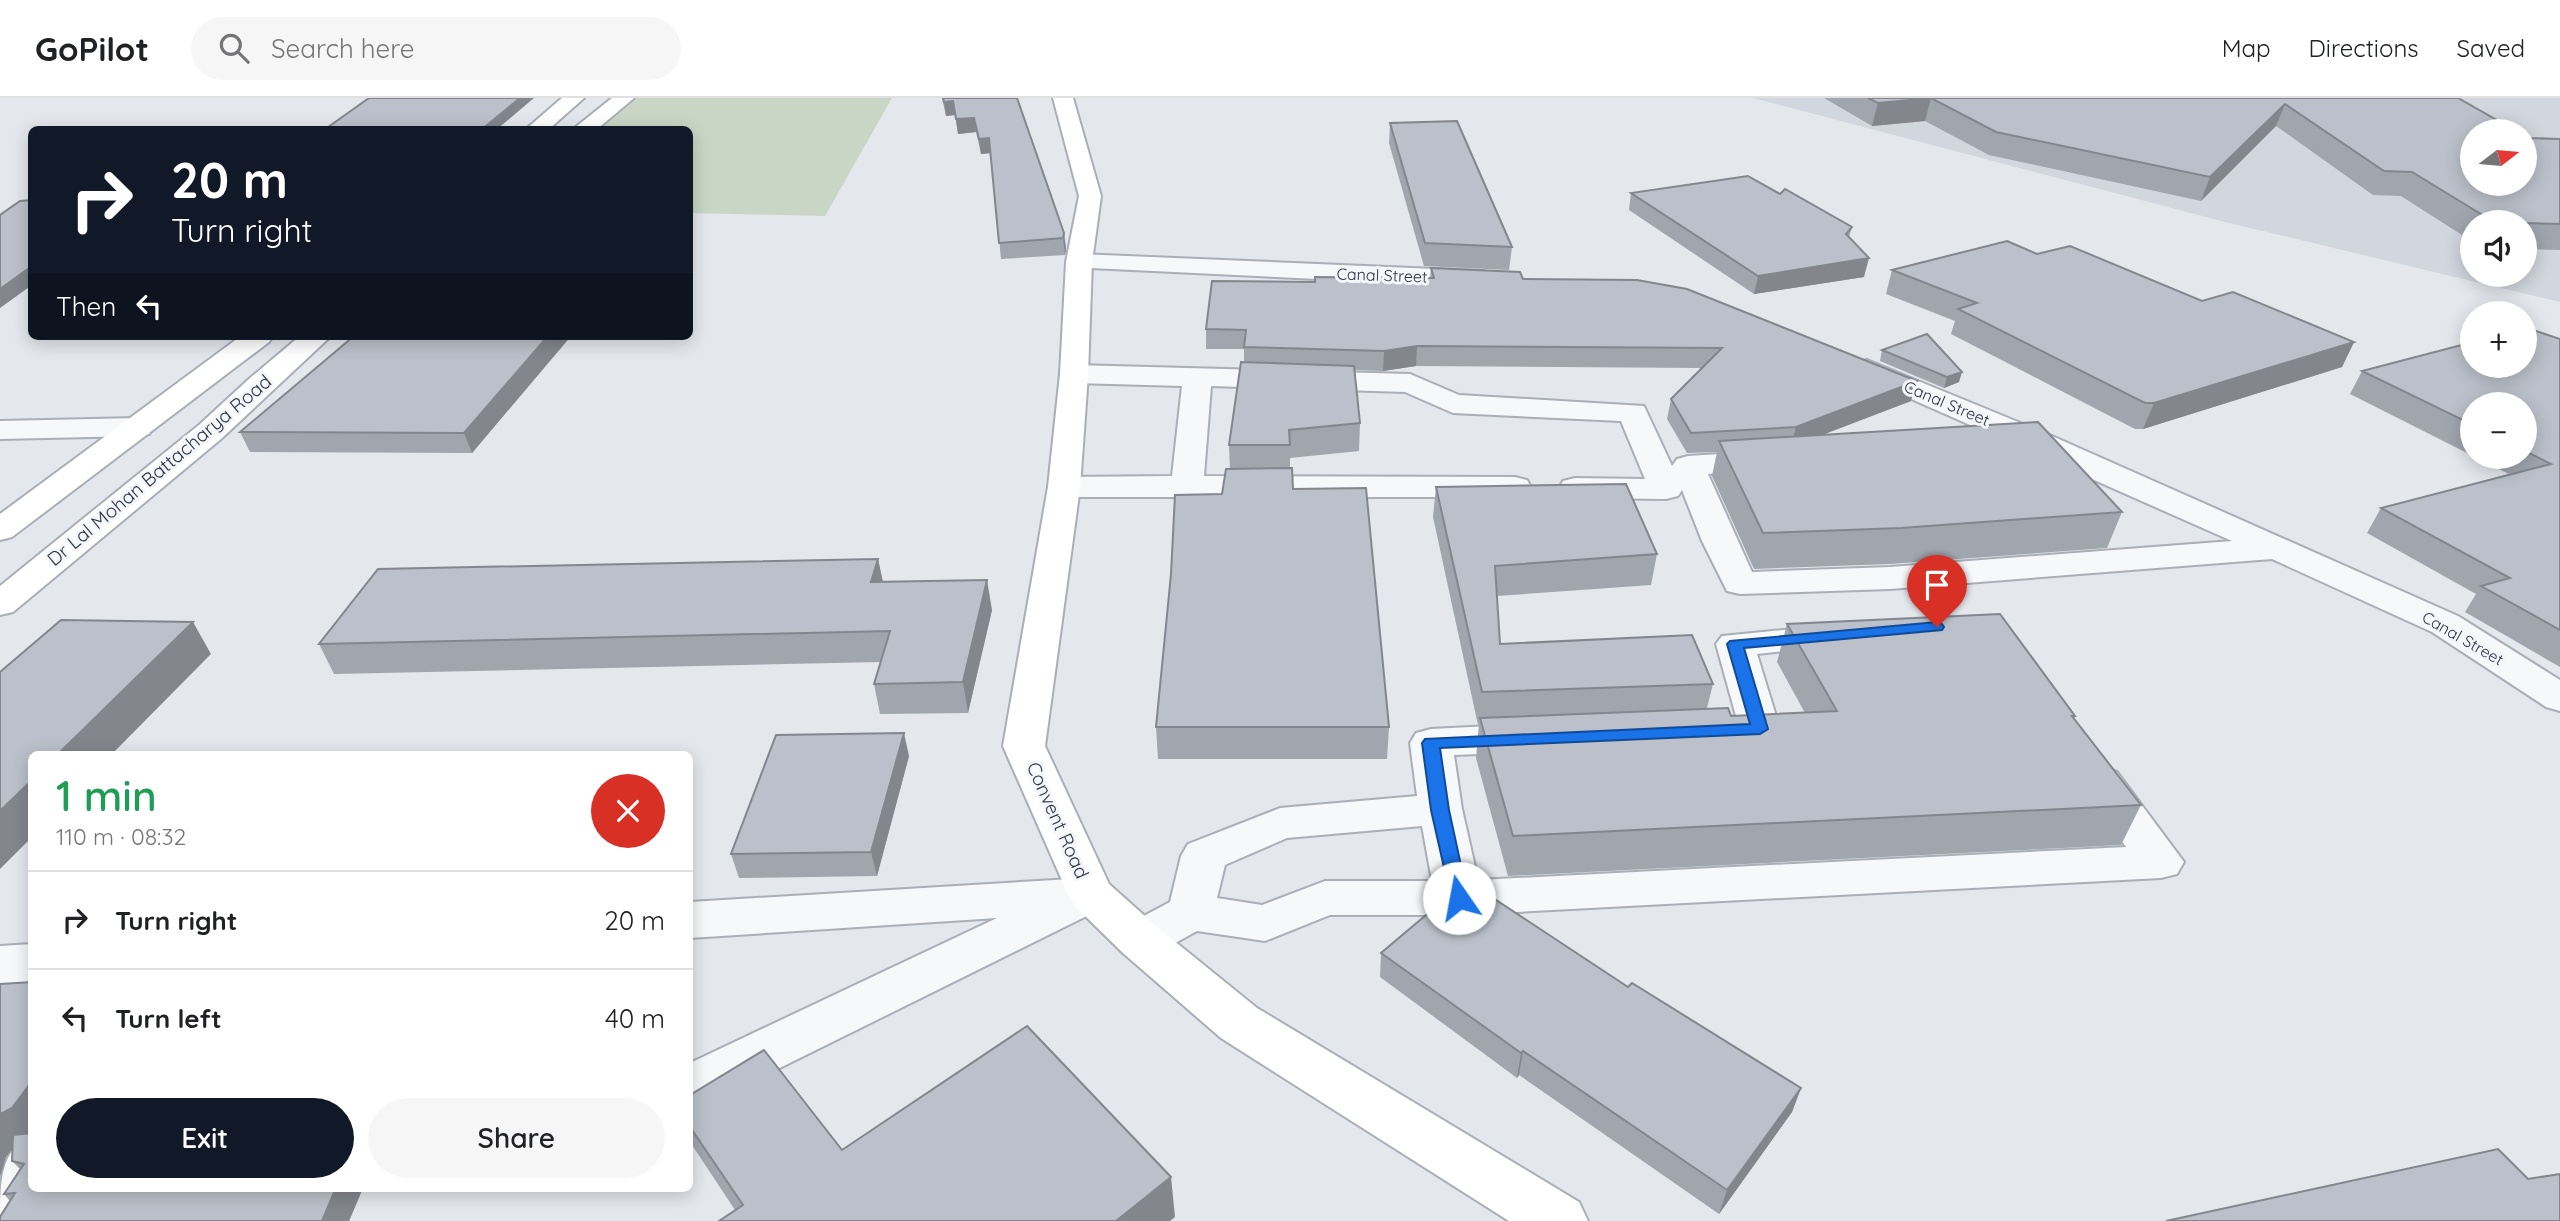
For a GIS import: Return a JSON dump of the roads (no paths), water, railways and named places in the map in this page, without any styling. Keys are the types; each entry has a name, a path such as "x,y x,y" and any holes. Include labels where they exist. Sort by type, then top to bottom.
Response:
{"street":[{"path":"540,126 574,98"},
{"path":"587,126 624,98"},
{"name":"Convent Road","path":"1063,98 1090,196 1079,262 1074,374 1064,487 1024,746 1091,894 1140,940 1238,1023 1559,1221"},
{"name":"Canal Street","path":"1079,262 1510,280"},
{"name":"Dr Lal Mohan Battacharya Road","path":"0,530 254,340"},
{"name":"Dr Lal Mohan Battacharya Road","path":"0,604 210,432 259,385 312,340"},
{"name":"Canal Street","path":"1837,356 2445,624 2560,698"},
{"path":"1064,487 1186,485 1667,489 1633,412 1452,404 1410,383 1074,374"},
{"path":"1186,485 1197,377"},
{"path":"0,430 138,427"},
{"path":"1978,448 2038,444 2210,553"},
{"path":"1798,459 1688,466 1719,541 1740,583 1890,578 2277,549"},
{"path":"1691,732 1760,729 1735,644 1868,633"},
{"path":"1459,898 1440,810 1431,743 1568,737"},
{"path":"1140,940 1191,912 1265,923 1325,898 1459,898 2161,862 2082,753"},
{"path":"1191,912 1204,856 1280,823 1440,810"},
{"path":"693,920 1091,894"},
{"path":"693,1086 1091,894"},
{"path":"0,965 28,963"},
{"path":"0,1206 28,1164"}]}
